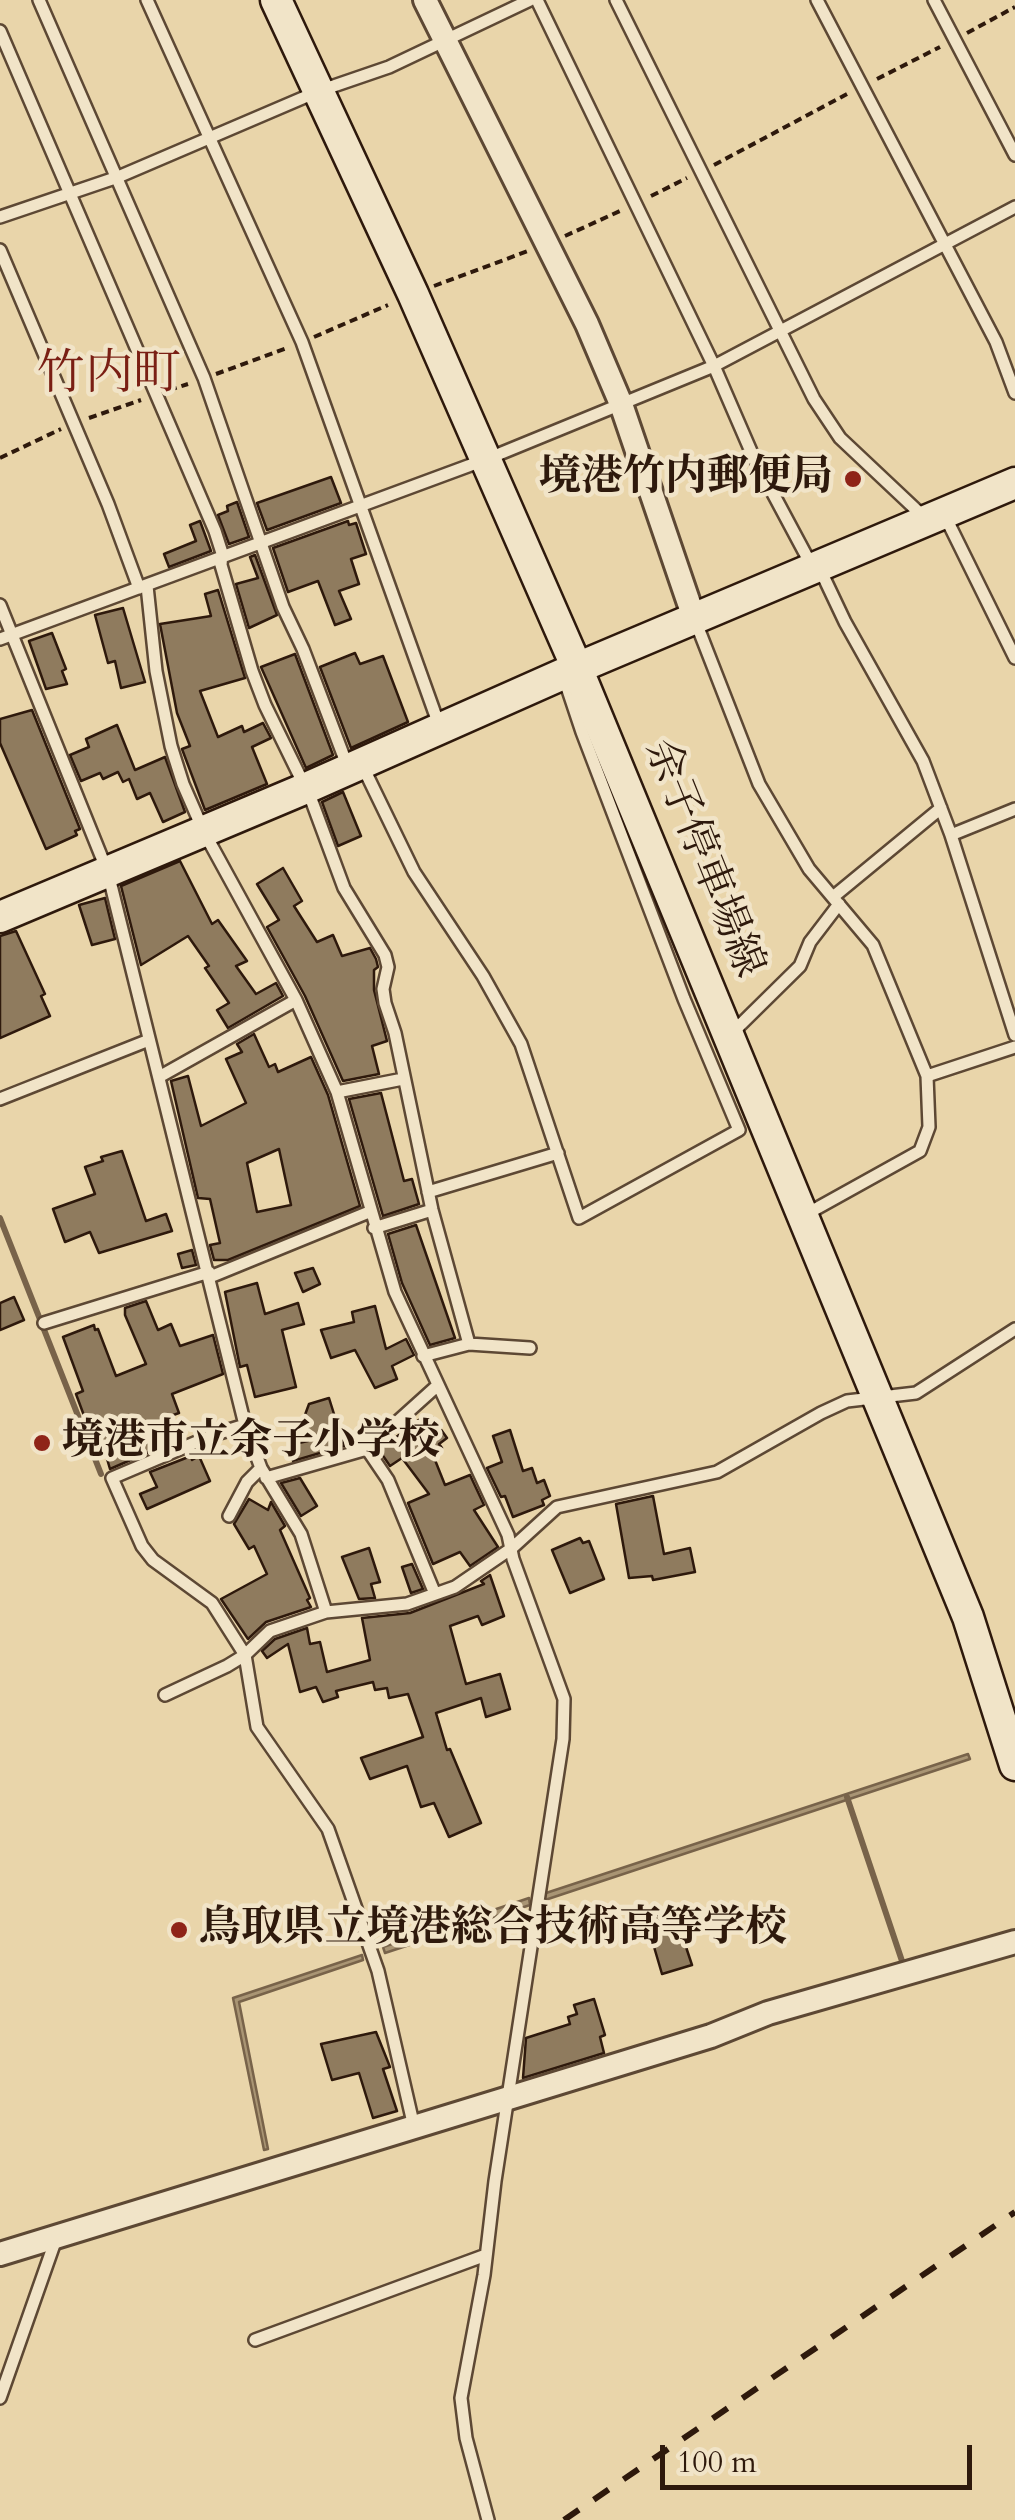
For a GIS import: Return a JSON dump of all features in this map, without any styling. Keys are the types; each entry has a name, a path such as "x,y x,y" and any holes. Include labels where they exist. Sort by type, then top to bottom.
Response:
{"main road":[{"name":"余子停車場線","path":"276,0 487,459 570,671 729,1036 968,1618 1015,1765"},
{"path":"0,918 570,671 1015,484"}],"street":[{"path":"425,0 587,324 621,404 694,618"},
{"path":"0,2254 711,2036 768,2013 1015,1942"}],"lane":[{"path":"38,0 204,378 261,544 355,766 414,872 484,976 521,1044 579,1218 740,1130 684,999 582,732 570,671"},
{"path":"147,0 302,342 440,729"},
{"path":"0,216 118,177 319,91 388,67 534,0 714,366 753,456 807,557 818,565 845,622 924,761 1015,1035"},
{"path":"616,0 814,399 840,438 936,517 1015,658"},
{"path":"817,0 996,342 1015,393"},
{"path":"934,0 1015,155"},
{"path":"0,31 216,531 221,565 252,671 312,799 348,895 385,955 388,967 384,995 396,1033 432,1210 469,1344"},
{"path":"6,636 362,507 714,366 1015,207"},
{"path":"0,250 143,587 171,746 204,832 296,1000 337,1092 394,1292 462,1430 512,1548 564,1699 563,1739 462,2398 466,2438 488,2520"},
{"path":"0,605 6,636 108,872 245,1425 263,1473 301,1534 326,1612"},
{"path":"694,618 759,784 789,839 874,945 927,1076 928,1127 920,1151 803,1216"},
{"path":"729,1036 800,966 836,901 941,808"},
{"path":"951,835 1015,809"},
{"path":"158,1077 296,1000"},
{"path":"0,1099 149,1040"},
{"path":"927,1076 1015,1047"},
{"path":"337,1092 404,1079"},
{"path":"428,1192 558,1153"},
{"path":"374,1228 432,1210"},
{"path":"44,1323 210,1274 369,1212"},
{"path":"165,1695 244,1655 270,1631 326,1612 407,1604 455,1587 512,1548 557,1507 717,1472 847,1401 916,1393 1015,1328"},
{"path":"423,1356 469,1344 530,1348"},
{"path":"228,1516 247,1482 263,1473 367,1449 438,1384"},
{"path":"245,1425 112,1478 134,1530 153,1560 212,1603 244,1655 258,1727 328,1829 378,1971 414,2127"},
{"path":"367,1449 388,1480 434,1594"},
{"path":"0,2398 57,2236"},
{"path":"255,2340 486,2255"}],"path":[{"path":"0,458 75,423 302,342 413,294 546,244 701,172 1015,7"}],"shaded area":[{"path":"968,1754 970,1759 545,1900 543,1894"},
{"path":"529,1898 530,1905 385,1953 383,1947"},
{"path":"362,1955 363,1960 239,2002 268,2149 264,2150 233,1998"}],"building":[{"path":"331,477 341,503 267,530 257,503"},
{"path":"237,502 249,537 229,544 218,515"},
{"path":"200,521 211,551 169,567 164,554 196,541 190,525"},
{"path":"348,521 349,525 356,523 366,554 351,559 359,584 339,591 351,619 335,625 318,581 288,592 273,548"},
{"path":"255,555 277,615 249,628 236,584 258,578 250,557"},
{"path":"218,590 245,678 200,691 218,737 242,726 244,732 263,723 271,738 252,747 267,784 205,810 182,749 190,746 177,713 160,624 211,616 205,594"},
{"path":"123,608 145,682 121,688 115,661 108,663 95,615"},
{"path":"52,633 66,669 62,671 67,684 46,689 29,641"},
{"path":"355,653 360,664 383,656 408,722 351,748 320,667"},
{"path":"295,654 333,755 306,768 261,667"},
{"path":"32,710 80,829 75,831 77,835 46,849 0,743 0,719"},
{"path":"117,725 135,770 165,757 185,812 163,822 150,793 137,799 129,779 123,782 118,772 103,779 100,773 81,781 70,755 89,747 86,739"},
{"path":"343,792 361,836 338,846 322,802"},
{"path":"180,861 212,924 218,920 247,961 236,966 256,994 276,983 283,996 228,1028 217,1010 229,1003 188,936 141,965 121,886"},
{"path":"283,868 302,901 294,906 317,942 333,935 342,956 370,948 376,959 374,990 387,1041 372,1046 379,1074 343,1081 305,996 267,927 279,920 257,884"},
{"path":"105,898 115,939 92,945 79,905"},
{"path":"16,931 45,994 41,996 50,1016 0,1038 0,936"},
{"path":"254,1034 269,1067 275,1064 278,1072 311,1057 328,1095 360,1206 228,1260 214,1260 210,1245 220,1243 210,1199 198,1198 171,1081 188,1076 201,1126 246,1103 226,1059 242,1052 237,1044","holes":["279,1149 291,1205 257,1212 247,1163"]},
{"path":"381,1093 404,1181 412,1179 419,1204 383,1216 349,1099"},
{"path":"122,1151 146,1221 166,1214 172,1231 99,1253 90,1232 65,1242 53,1209 95,1194 85,1167"},
{"path":"416,1225 455,1338 430,1345 402,1283 388,1234"},
{"path":"192,1250 196,1265 182,1268 178,1254"},
{"path":"313,1268 320,1284 303,1292 295,1273"},
{"path":"257,1283 265,1314 298,1303 304,1324 282,1330 296,1387 255,1397 247,1365 240,1367 225,1292"},
{"path":"14,1297 24,1320 0,1330 0,1303"},
{"path":"146,1301 158,1330 171,1324 180,1346 213,1335 223,1374 172,1394 179,1413 162,1419 172,1442 110,1469 105,1452 96,1448 76,1394 83,1391 63,1337 94,1325 116,1376 146,1364 125,1308"},
{"path":"375,1306 386,1349 406,1339 414,1355 392,1366 397,1379 375,1388 355,1350 331,1358 321,1330 354,1322 352,1312"},
{"path":"329,1398 344,1446 293,1461 294,1444 308,1441 302,1423 309,1404"},
{"path":"424,1416 427,1421 432,1417 447,1438 433,1455 445,1485 470,1475 484,1505 474,1510 498,1547 470,1566 460,1552 433,1564 408,1503 429,1494 402,1458 390,1466 379,1450"},
{"path":"510,1430 523,1471 532,1468 537,1483 544,1480 550,1496 542,1500 544,1505 513,1517 487,1468 502,1462 493,1436"},
{"path":"191,1456 192,1460 199,1456 210,1481 147,1509 140,1494 157,1487 150,1472"},
{"path":"300,1478 317,1506 301,1516 281,1483"},
{"path":"653,1496 664,1554 690,1548 695,1572 653,1580 652,1576 629,1578 616,1504"},
{"path":"249,1499 268,1510 271,1502 285,1526 280,1530 311,1607 266,1622 248,1639 221,1599 267,1574 254,1546 249,1549 234,1524"},
{"path":"580,1538 583,1543 589,1541 604,1579 570,1593 552,1550"},
{"path":"369,1548 380,1582 371,1584 375,1598 359,1599 342,1557"},
{"path":"412,1564 423,1589 411,1593 402,1567"},
{"path":"490,1575 504,1616 482,1625 478,1616 450,1626 466,1684 500,1674 510,1709 486,1717 481,1698 436,1713 447,1750 450,1749 481,1823 449,1837 434,1803 421,1807 407,1766 370,1779 361,1758 423,1737 408,1694 389,1698 387,1688 375,1690 373,1682 336,1691 338,1697 323,1702 316,1687 300,1692 288,1644 267,1658 262,1651 275,1639 307,1628 310,1644 320,1642 327,1672 370,1660 362,1618 410,1613 484,1584 481,1581"},
{"path":"679,1908 691,1945 686,1947 692,1965 662,1974 650,1917"},
{"path":"594,1999 605,2035 600,2037 604,2053 523,2078 526,2038 570,2024 568,2017 577,2014 574,2005"},
{"path":"376,2032 390,2067 383,2069 397,2111 373,2118 359,2073 332,2080 321,2044"}],"waterway":[{"path":"0,1218 101,1474"},
{"path":"847,1797 903,1964"}],"railway":[{"path":"564,2520 1015,2212"}],"place":[{"name":"境港竹内郵便局","path":"853,479"},
{"name":"境港市立余子小学校","path":"42,1443"},
{"name":"鳥取県立境港総合技術高等学校","path":"179,1930"}],"district":[{"name":"竹内町","path":"109,377"}]}
